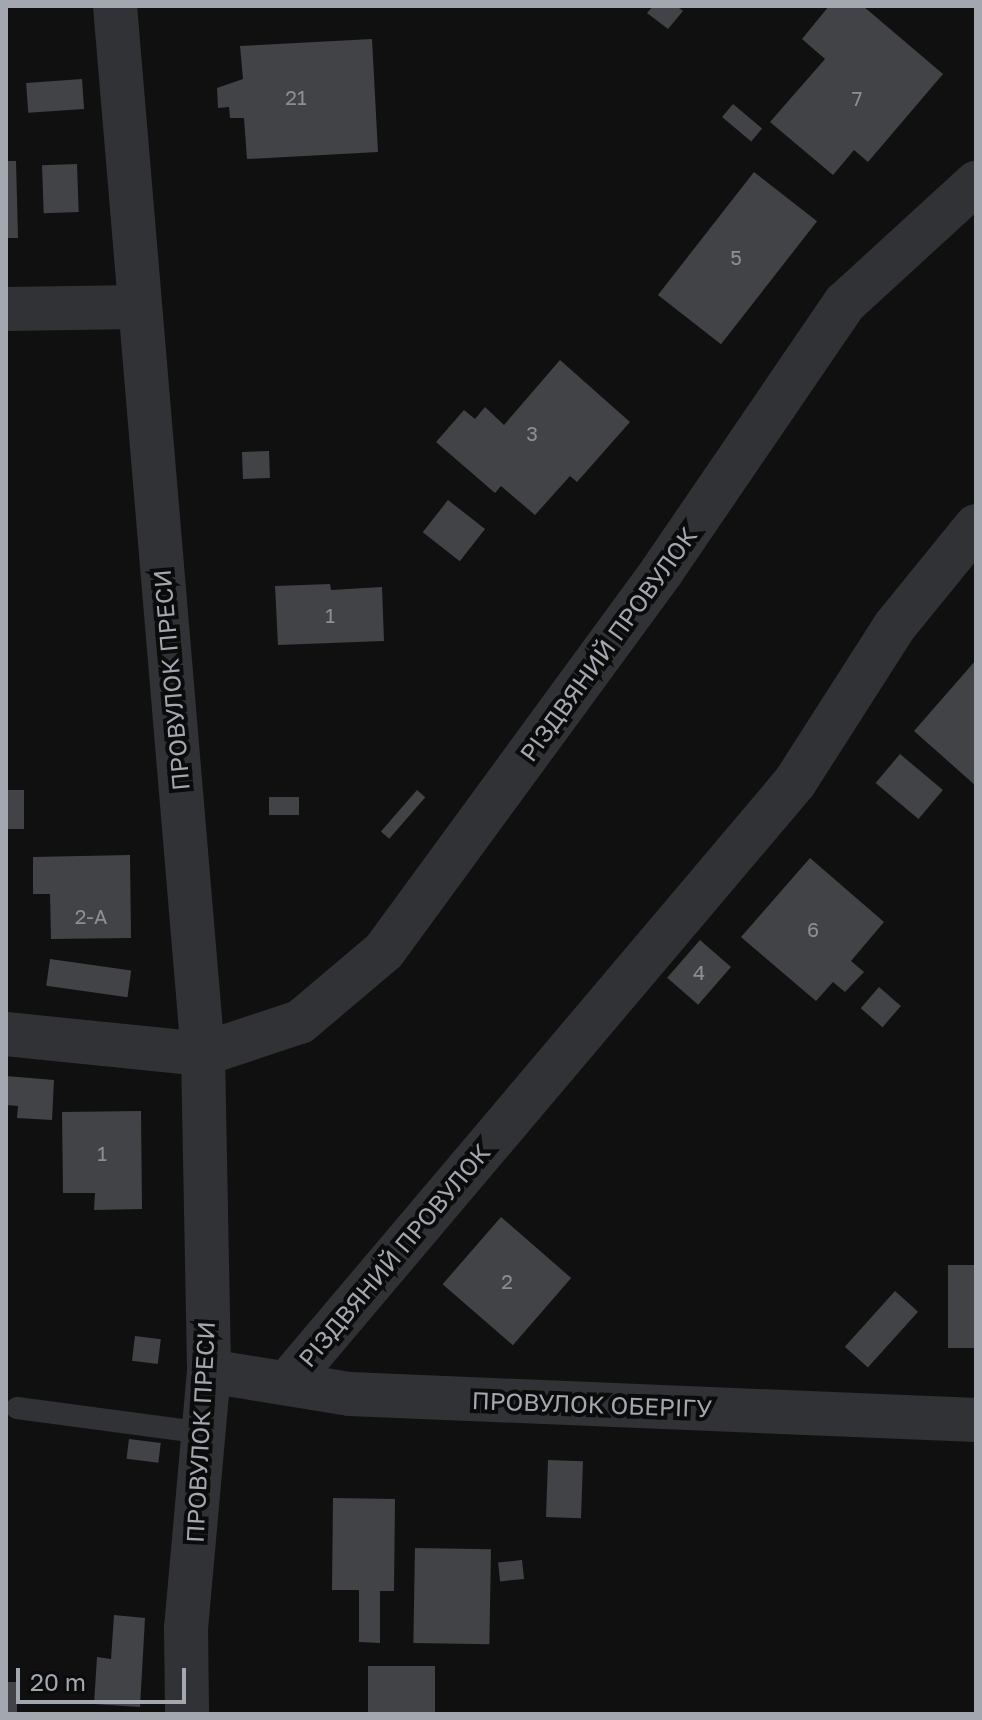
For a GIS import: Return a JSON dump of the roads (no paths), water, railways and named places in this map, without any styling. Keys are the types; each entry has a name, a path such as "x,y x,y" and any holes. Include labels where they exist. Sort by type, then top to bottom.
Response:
{"street":[{"name":"ПРОВУЛОК ПРЕСИ","path":"115,6 203,1054 209,1371 186,1627 187,1714"},
{"name":"РІЗДВЯНИЙ ПРОВУЛОК","path":"203,1054 300,1022 384,951 662,571 845,303 976,183"},
{"path":"6,309 138,307"},
{"name":"РІЗДВЯНИЙ ПРОВУЛОК","path":"287,1383 795,782 894,627 976,526"},
{"path":"6,1034 203,1054"},
{"name":"ПРОВУЛОК ОБЕРІГУ","path":"209,1371 350,1394 976,1420"}],"lane":[{"path":"17,1408 204,1433"}]}
